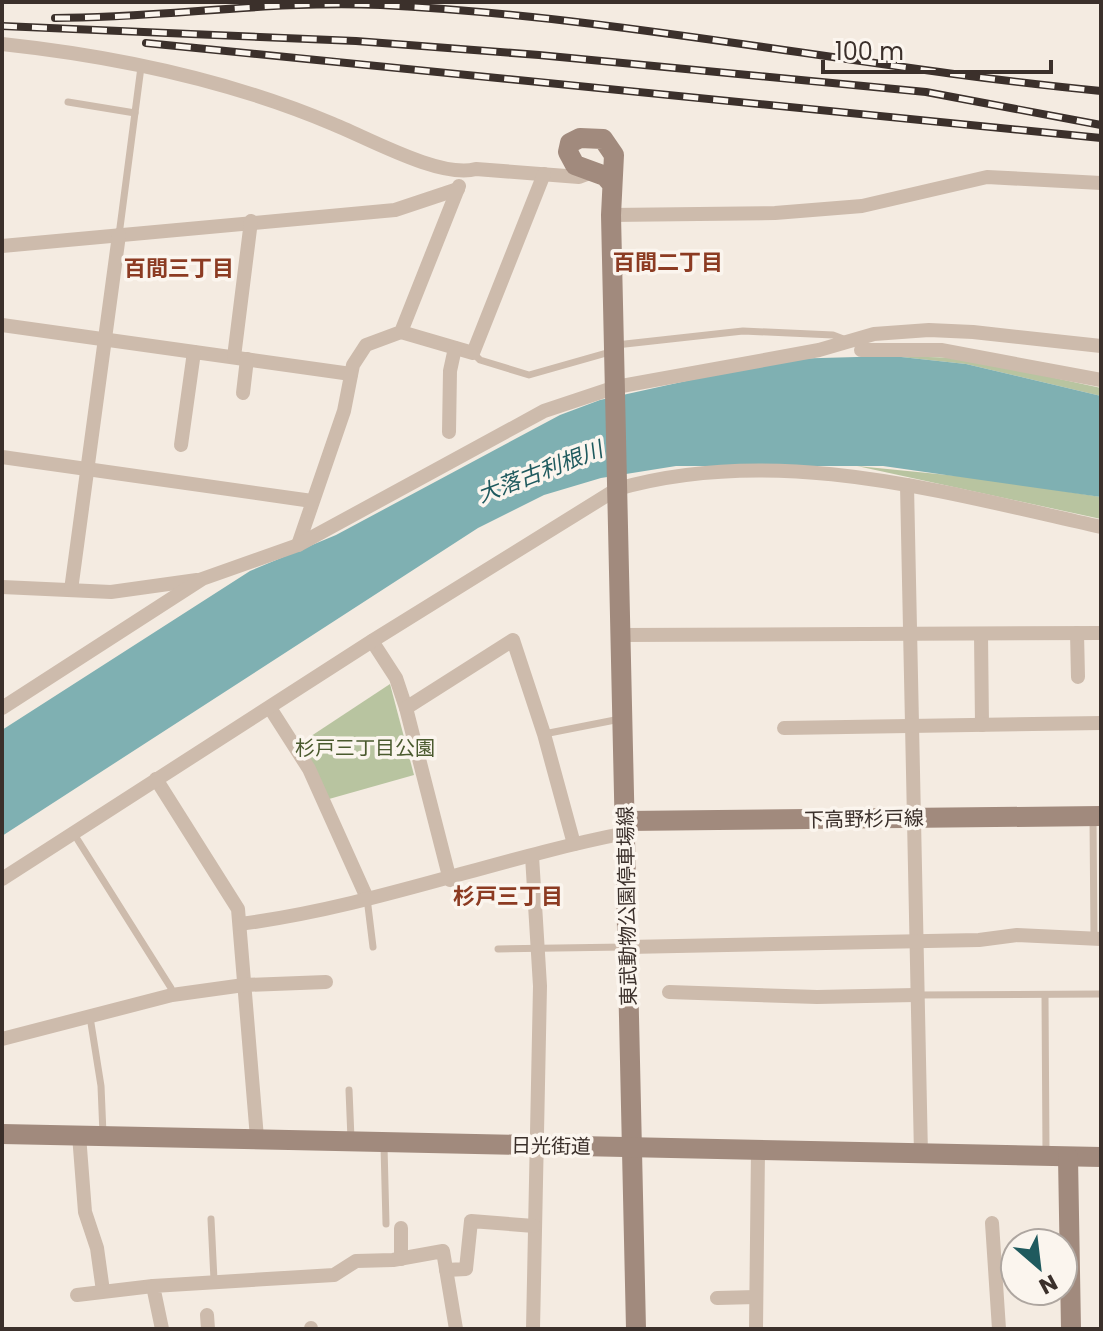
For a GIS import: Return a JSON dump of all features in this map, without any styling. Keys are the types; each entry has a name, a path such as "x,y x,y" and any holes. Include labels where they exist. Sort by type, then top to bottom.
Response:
{"main road":[{"path":"580,138 603,139 612,150 615,164 603,177 580,168 570,157 568,147 580,138"},
{"path":"603,177 611,215 616,390"},
{"name":"東武動物公園停車場線","path":"616,390 636,1329"},
{"name":"下高野杉戸線","path":"626,827 1097,816"},
{"name":"日光街道","path":"2,1134 1101,1157"},
{"path":"1068,1157 1071,1329"}],"street":[{"path":"2,44 61,50 268,96 429,164 467,172 476,169 603,177"},
{"path":"298,545 344,411 351,374 366,345 401,332 473,353 547,174 570,157"},
{"path":"401,332 467,172"},
{"path":"611,215 775,213 862,206 987,177 1101,183"},
{"path":"2,246 395,210 458,189"},
{"path":"243,393 241,358 251,221"},
{"path":"71,590 119,235"},
{"path":"2,325 351,374"},
{"path":"2,587 111,592 202,579 298,545 544,411 616,390 819,350 874,334 929,330 1101,346"},
{"path":"449,432 450,371 455,348"},
{"path":"861,350 941,350 1101,380"},
{"path":"181,445 194,352"},
{"path":"2,457 312,501"},
{"path":"2,879 617,486 730,471 827,472 907,485 1101,527"},
{"path":"907,485 915,995 921,1155"},
{"path":"2,708 202,579"},
{"path":"1077,633 1078,677"},
{"path":"620,635 1101,633"},
{"path":"981,634 982,725"},
{"path":"406,708 513,640 544,734 574,844"},
{"path":"372,641 396,678 406,708 450,880"},
{"path":"270,708 309,769 367,898"},
{"path":"784,728 1101,723"},
{"path":"156,779 236,901 257,1138"},
{"path":"240,924 450,880 626,827"},
{"path":"532,856 540,948 533,1329"},
{"path":"628,947 979,940 1017,935 1097,939"},
{"path":"2,1039 172,995 244,985 326,982"},
{"path":"669,992 817,997 915,995"},
{"path":"79,1135 85,1212 97,1248 103,1291"},
{"path":"756,1329 758,1150"},
{"path":"446,1270 466,1269 471,1221 534,1226"},
{"path":"992,1223 999,1329"},
{"path":"401,1228 401,1259"},
{"path":"77,1295 214,1280 334,1275 356,1261 401,1259 443,1251 456,1329"},
{"path":"153,1286 162,1329"},
{"path":"717,1298 756,1297"}],"lane":[{"path":"119,235 141,67"},
{"path":"68,102 135,113"},
{"path":"473,353 480,360 529,375 614,348 743,331 833,335 848,340"},
{"path":"544,734 608,718 622,719"},
{"path":"1097,816 1097,939"},
{"path":"73,833 171,988 172,995"},
{"path":"367,898 373,947"},
{"path":"498,949 628,947"},
{"path":"915,995 975,992 1101,994"},
{"path":"1045,995 1046,1156"},
{"path":"90,1017 101,1086 103,1135"},
{"path":"349,1090 352,1141"},
{"path":"384,1142 386,1224"},
{"path":"211,1219 214,1280"}],"green space":[{"path":"892,356 964,358 1101,388 1101,396 966,364"},
{"path":"857,466 988,479 1101,497 1101,519"},
{"name":"杉戸三丁目公園","path":"390,684 414,775 329,799 299,744"}],"water":[{"name":"大落古利根川","path":"892,356 966,364 1101,396 1101,497 883,466 676,466 601,478 544,495 478,528 2,836 2,730 250,571 336,535 560,415 600,400 786,359"}],"railway":[{"path":"55,18 340,4 472,11 652,31 921,70 1101,91"},
{"path":"2,26 356,41 539,55 926,92 1101,125"},
{"path":"146,43 1101,138"}],"district":[{"name":"百間二丁目","path":"668,262"},
{"name":"百間三丁目","path":"179,268"},
{"name":"杉戸三丁目","path":"508,896"}]}
